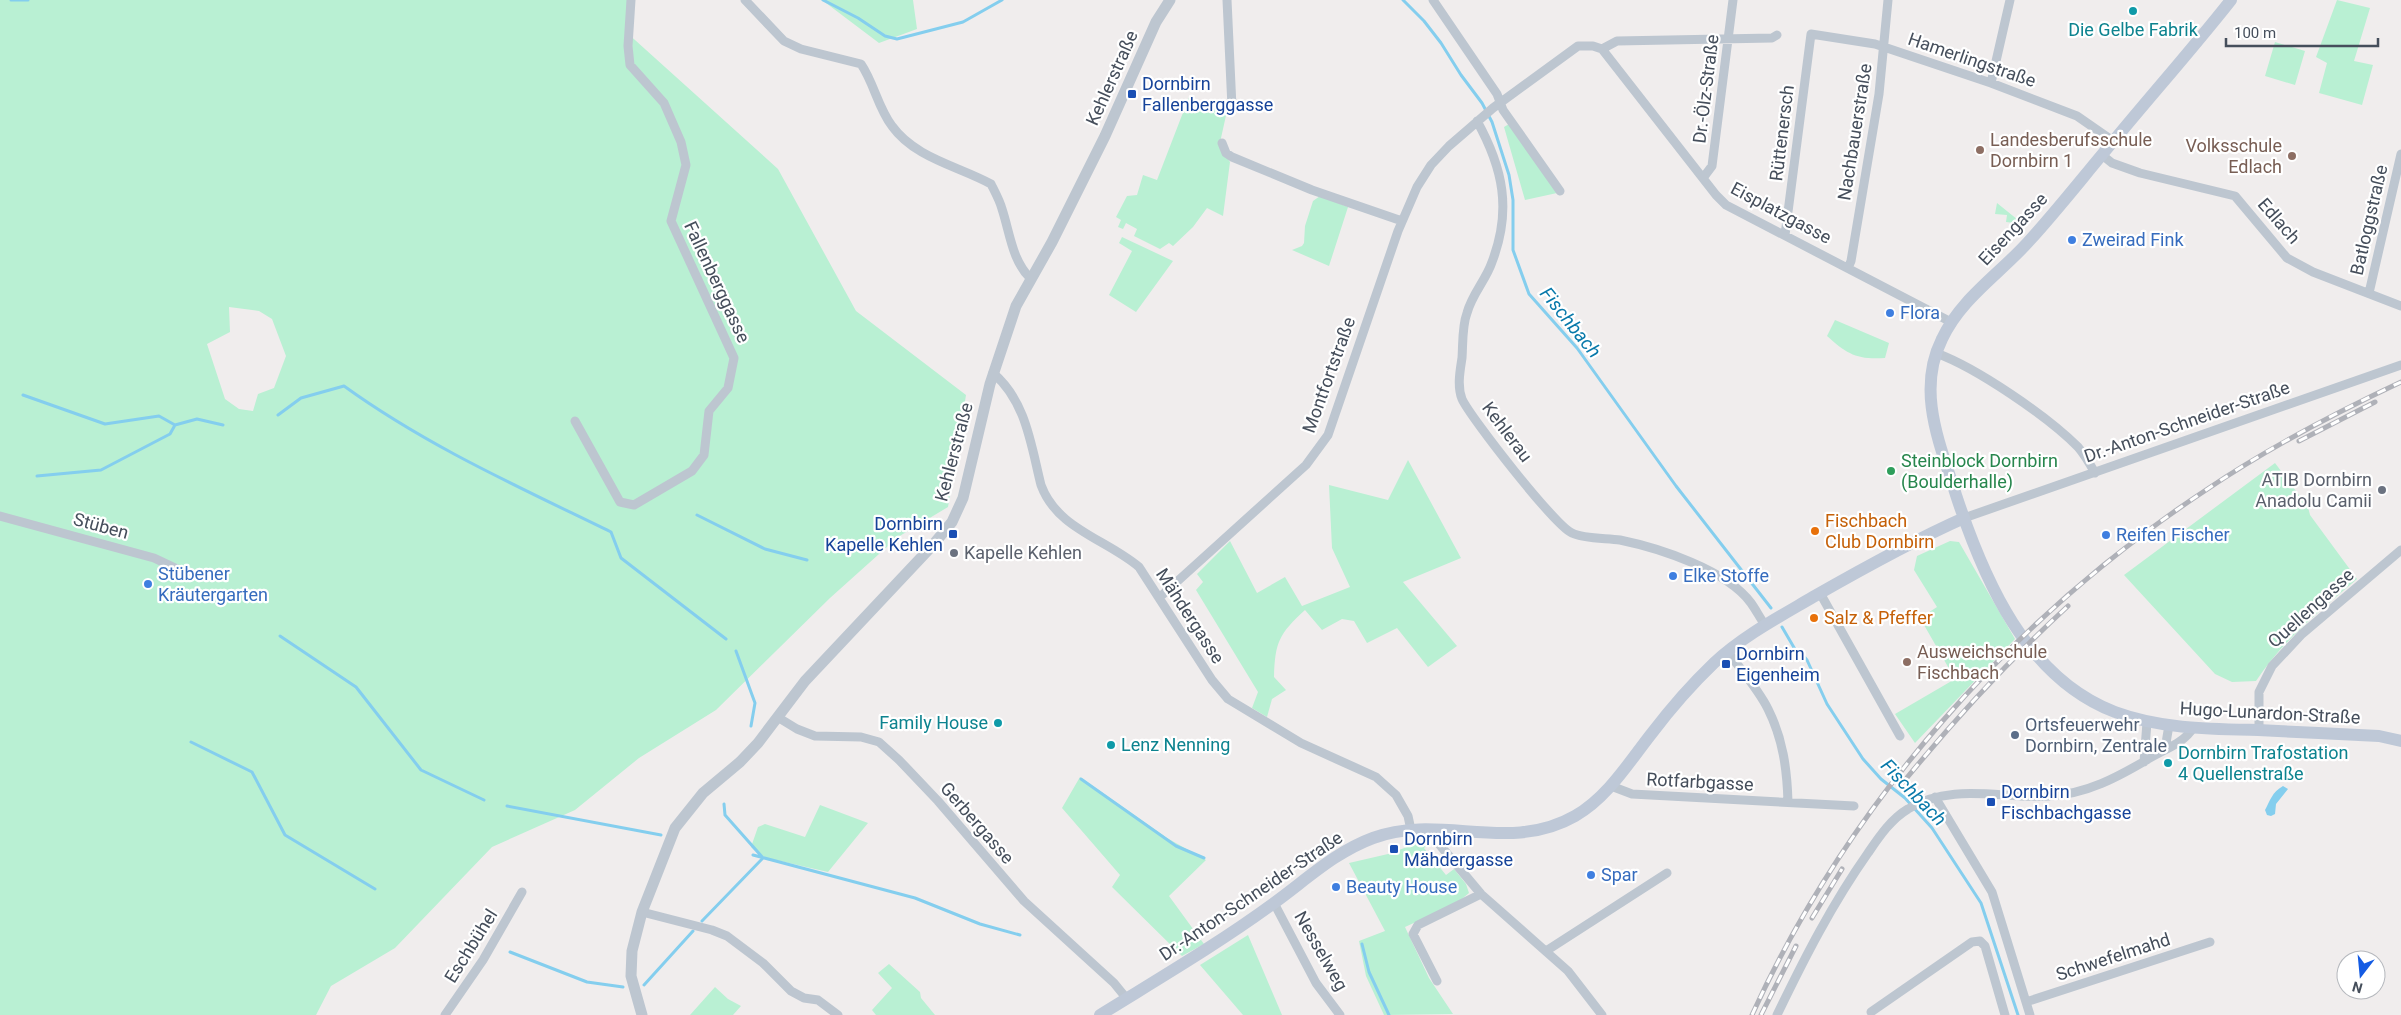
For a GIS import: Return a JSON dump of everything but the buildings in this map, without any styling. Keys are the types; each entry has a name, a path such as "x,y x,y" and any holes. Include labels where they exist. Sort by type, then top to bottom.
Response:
{"main road":[{"name":"Eisengasse","path":"1964,518 1934,425 1930,400 1936,353 1950,322 1973,296 2028,243 2231,0"},
{"name":"Dr.-Anton-Schneider-Straße","path":"1103,1014 1274,903 1348,848 1376,837 1411,830 1496,834 1539,831 1560,824 1581,812 1611,786 1683,694 1728,652 1765,625 1859,570 1964,518"},
{"name":"Hugo-Lunardon-Straße","path":"1964,518 2004,607 2040,661 2082,695 2112,711 2147,722 2193,728 2379,736 2401,741"},
{"name":"Hugo-Lunardon-Straße","path":"2379,736 2401,732"}],"street":[{"name":"Fallenberggasse","path":"575,421 620,502 634,505 692,471 704,455 709,411 728,388 734,358 671,221 686,165 681,142 664,103 630,65 628,46 632,0"},
{"path":"745,0 784,41 801,50 861,64 892,126 907,143 920,152 991,184 1002,208 1008,237 1017,258 1025,273 1032,279"},
{"name":"Kehlerstraße","path":"640,1014 631,976 636,929 669,842 690,807 703,793 740,762 779,718 805,681 932,546 952,522 964,498 993,373 1016,306 1032,279 1105,136 1156,22 1170,0"},
{"path":"1227,0 1232,107"},
{"path":"1433,0 1497,94 1496,105 1503,110 1560,191"},
{"name":"Dr.-Ölz-Straße","path":"1703,178 1712,166 1733,0"},
{"name":"Nachbauerstraße","path":"1848,268 1852,261 1879,94 1888,0"},
{"path":"1991,83 2010,0"},
{"path":"1598,47 1617,41 1772,38 1777,34"},
{"name":"Hamerlingstraße","path":"1811,34 1885,47 1991,83 2077,116 2113,141"},
{"name":"Rüttenersch","path":"1785,235 1811,34"},
{"name":"Montfortstraße","path":"1160,597 1306,465 1320,448 1330,430 1363,328 1402,220 1417,187 1432,165 1496,105 1578,46 1598,47"},
{"name":"Eisplatzgasse","path":"1598,47 1726,205 1950,322"},
{"name":"Kehlerau","path":"1478,120 1492,148 1500,177 1503,192 1503,221 1501,236 1492,264 1466,313 1459,384 1462,399 1546,509 1571,533 1621,540 1693,563 1741,593 1751,603 1765,625"},
{"path":"1222,143 1226,153 1232,157 1312,190 1402,220"},
{"name":"Batloggstraße","path":"2369,292 2401,154"},
{"name":"Edlach","path":"2102,155 2112,163 2140,172 2235,196 2288,258 2313,272 2369,292 2401,306"},
{"path":"1936,353 1957,362 2036,414 2078,447 2094,474"},
{"name":"Dr.-Anton-Schneider-Straße","path":"1964,518 2401,365"},
{"name":"Mähdergasse","path":"993,373 1012,394 1024,419 1040,485 1054,508 1080,531 1130,560 1138,567 1160,597 1212,680 1228,699 1301,743 1376,778 1396,794 1408,816 1411,830"},
{"name":"Stüben","path":"0,516 154,558 190,575"},
{"name":"Quellengasse","path":"2258,730 2259,692 2272,666 2302,634 2401,550"},
{"path":"1820,593 1900,736"},
{"path":"1728,652 1767,707 1776,726 1787,774 1788,802"},
{"name":"Gerbergasse","path":"779,718 797,730 815,736 860,737 879,742 938,801 1024,901 1114,982 1127,999"},
{"path":"2144,762 2147,722"},
{"path":"2165,749 2169,725"},
{"path":"1777,1015 1805,956 1854,873 1893,820 1907,809 1935,798 1960,793 2039,796 2064,795 2086,790 2109,782 2180,742 2193,728"},
{"name":"Rotfarbgasse","path":"1611,786 1632,794 1854,806"},
{"path":"1935,798 1992,892 2030,1015"},
{"path":"1437,830 1439,844 1481,894 1568,971 1602,1015"},
{"path":"1546,951 1667,873"},
{"name":"Eschbühel","path":"446,1015 483,960 522,892"},
{"path":"1437,981 1413,934 1418,925 1481,894"},
{"name":"Nesselweg","path":"1274,903 1316,983 1340,1015"},
{"path":"642,912 722,933 763,963 796,994 818,1000 838,1015"},
{"path":"1871,1012 1972,942 1980,941 1985,946 2005,1015"},
{"name":"Schwefelmahd","path":"2026,1002 2210,942"}],"green space":[{"path":"0,0 628,0 625,31 778,169 856,311 966,395 948,507 898,537 830,598 716,710 639,758 575,810 492,847 395,948 331,986 316,1015 0,1015","holes":["229,307 259,311 272,319 286,356 274,388 258,394 253,411 239,409 225,399 207,344 230,332"]},
{"path":"822,0 913,0 917,29 879,43"},
{"path":"2337,0 2370,8 2354,61 2373,65 2362,105 2319,93 2327,63 2316,57"},
{"path":"2275,42 2305,51 2295,85 2265,76"},
{"path":"1189,97 1227,111 1219,147 1230,162 1223,216 1207,208 1193,227 1173,246 1169,243 1160,249 1134,236 1137,229 1126,223 1123,229 1118,227 1121,220 1116,217 1127,196 1137,195 1143,175 1157,180"},
{"path":"1509,124 1557,193 1525,200 1504,127"},
{"path":"1320,196 1348,207 1329,266 1292,250 1302,246 1304,243 1305,226 1313,201"},
{"path":"1997,203 2023,224 2006,222 2007,215 1995,214"},
{"path":"1122,237 1173,261 1136,312 1109,295 1132,251 1119,243"},
{"path":"1835,320 1889,343 1885,358 1860,357 1841,347 1827,336"},
{"path":"1408,460 1461,558 1403,582 1457,646 1428,667 1397,628 1367,643 1354,621 1342,619 1322,630 1305,610 1289,626 1277,647 1274,677 1286,690 1272,699 1267,717 1252,708 1258,692 1196,590 1203,582 1197,574 1230,541 1257,593 1285,577 1302,606 1350,587 1332,548 1329,485 1388,500"},
{"path":"2275,463 2308,507 2310,515 2357,579 2290,639 2256,681 2232,682 2215,674 2124,575"},
{"path":"1950,541 1959,542 2015,639 1915,743 1895,714 1955,679 1920,618 1937,607 1914,570 1917,556"},
{"path":"1080,777 1167,838 1206,860 1169,896 1204,944 1182,956 1112,887 1120,875 1062,808"},
{"path":"820,805 868,823 828,872 767,858 751,847 758,827 765,824 805,837"},
{"path":"1426,840 1429,844 1424,848 1446,875 1454,869 1466,884 1469,893 1457,903 1405,927 1429,978 1453,1014 1384,1015 1366,976 1359,941 1385,931 1349,863 1388,854"},
{"path":"1248,935 1282,1015 1243,1015 1200,965"},
{"path":"889,964 920,992 921,998 935,1015 876,1015 872,1010 892,988 878,973"},
{"path":"715,987 728,999 741,1006 733,1015 690,1015"}],"water":[{"path":"2283,786 2288,789 2276,804 2275,814 2267,815 2265,810 2270,800 2276,791"}],"waterway":[{"path":"11,0 28,0"},
{"path":"823,0 858,18 885,36 897,39 963,22 1002,0"},
{"name":"Fischbach","path":"1403,0 1424,21 1441,43 1461,75 1482,103 1492,122 1509,175 1513,200 1513,250 1529,294 1577,348 1676,486 1771,608"},
{"path":"278,415 301,398 344,386 376,408 441,447 611,532 621,558 726,639"},
{"path":"23,395 105,424 159,416 175,425"},
{"path":"37,476 101,470 170,434 175,425 197,419 223,425"},
{"path":"697,515 765,549 807,560"},
{"name":"Fischbach","path":"1782,627 1796,651 1801,653 1807,660 1827,704 1863,759 1881,779 1905,798 1932,828 1981,903 2018,1015"},
{"path":"280,636 356,687 421,770 484,800"},
{"path":"736,651 755,703 751,726"},
{"path":"191,742 252,772 285,835 375,889"},
{"path":"1081,779 1176,846 1204,858"},
{"path":"702,921 763,858 725,815 724,804"},
{"path":"507,806 661,835"},
{"path":"753,855 915,898 980,924 1020,935"},
{"path":"644,985 693,931"},
{"path":"1362,944 1369,972 1389,1015"},
{"path":"510,952 587,982 623,987"}],"railway":[{"path":"1752,1015 1791,937 1836,862 1887,790 1943,721 2003,656 2067,596 2135,540 2206,490 2301,432 2401,382"},
{"path":"2299,441 2375,402"},
{"path":"1901,785 1981,692 2068,606"},
{"path":"1812,918 1842,869"},
{"path":"1761,1015 1796,946"}],"place":[{"name":"Die Gelbe Fabrik","path":"2133,11"},
{"name":"Dornbirn Fallenberggasse","path":"1132,94"},
{"name":"Landesberufsschule Dornbirn 1","path":"1980,150"},
{"name":"Volksschule Edlach","path":"2292,156"},
{"name":"Zweirad Fink","path":"2072,240"},
{"name":"Flora","path":"1890,313"},
{"name":"Steinblock Dornbirn (Boulderhalle)","path":"1891,471"},
{"name":"ATIB Dornbirn Anadolu Camii","path":"2382,490"},
{"name":"Fischbach Club Dornbirn","path":"1815,531"},
{"name":"Dornbirn Kapelle Kehlen","path":"953,534"},
{"name":"Reifen Fischer","path":"2106,535"},
{"name":"Kapelle Kehlen","path":"954,553"},
{"name":"Elke Stoffe","path":"1673,576"},
{"name":"Stübener Kräutergarten","path":"148,584"},
{"name":"Salz & Pfeffer","path":"1814,618"},
{"name":"Ausweichschule Fischbach","path":"1907,662"},
{"name":"Dornbirn Eigenheim","path":"1726,664"},
{"name":"Family House","path":"998,723"},
{"name":"Ortsfeuerwehr Dornbirn, Zentrale","path":"2015,735"},
{"name":"Lenz Nenning","path":"1111,745"},
{"name":"Dornbirn Trafostation 4 Quellenstraße","path":"2168,763"},
{"name":"Dornbirn Fischbachgasse","path":"1991,802"},
{"name":"Dornbirn Mähdergasse","path":"1394,849"},
{"name":"Spar","path":"1591,875"},
{"name":"Beauty House","path":"1336,887"}]}
